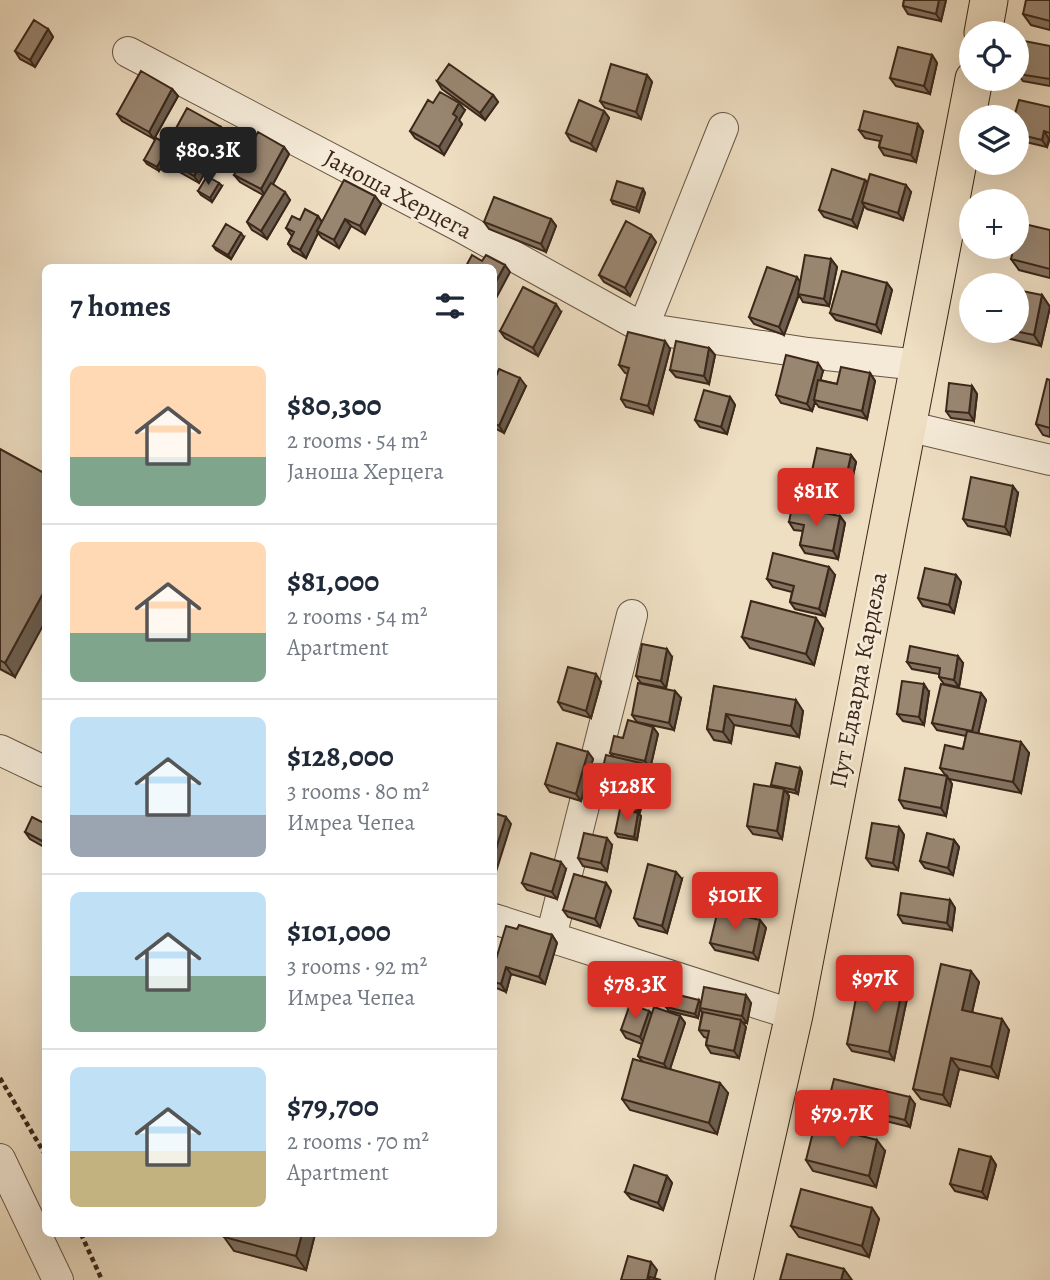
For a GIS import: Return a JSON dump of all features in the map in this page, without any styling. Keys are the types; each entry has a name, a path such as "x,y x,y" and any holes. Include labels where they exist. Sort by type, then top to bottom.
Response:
{"main road":[{"path":"985,21 989,0"},
{"name":"Пут Едварда Кардеља","path":"734,1280 794,1015 972,91"}],"street":[{"name":"Јаноша Херцега","path":"128,52 461,227 643,328 919,365"},
{"path":"643,328 723,128"},
{"path":"907,426 1050,460"},
{"path":"551,937 632,615"},
{"path":"0,750 42,770"},
{"path":"497,920 794,1015"},
{"path":"0,1159 58,1280"}],"path":[{"path":"0,1078 42,1149"},
{"path":"82,1237 102,1280"}],"building":[{"path":"904,0 939,0 936,14 903,6"},
{"path":"1026,0 1050,0 1050,21 1023,14"},
{"path":"34,20 48,29 30,60 15,51"},
{"path":"1029,42 1050,46 1050,79 1029,76"},
{"path":"898,47 932,55 924,86 890,78"},
{"path":"449,64 493,95 480,113 437,81"},
{"path":"611,64 647,75 636,112 600,101"},
{"path":"141,71 172,89 149,132 117,114"},
{"path":"440,92 459,103 453,114 457,117 439,147 410,131 428,100 433,103"},
{"path":"579,100 604,111 591,144 566,133"},
{"path":"1019,100 1050,107 1050,133 1044,131 1042,140 1029,137 1029,105 1018,105"},
{"path":"187,108 221,127 194,176 171,162 184,138 174,132"},
{"path":"864,111 918,124 911,155 879,147 882,136 859,130"},
{"path":"258,132 284,147 261,189 234,175"},
{"path":"156,138 169,145 157,167 144,160"},
{"path":"832,169 865,180 852,220 819,210"},
{"path":"870,174 906,185 898,213 862,202"},
{"path":"207,176 219,183 210,198 198,191"},
{"path":"344,180 375,196 360,226 345,219 334,240 317,231"},
{"path":"617,181 643,189 636,208 611,200"},
{"path":"271,183 285,192 261,231 247,222"},
{"path":"494,197 551,219 541,244 484,222"},
{"path":"305,209 318,216 300,250 288,244 294,232 286,228 292,216 300,220"},
{"path":"626,221 651,235 625,288 599,275"},
{"path":"226,224 241,233 228,255 213,246"},
{"path":"1029,225 1050,230 1050,269 1011,259 1029,259"},
{"path":"472,255 482,261 486,255 505,265 497,280 497,264 467,264"},
{"path":"805,255 831,259 824,299 798,294"},
{"path":"767,267 797,277 779,327 749,317"},
{"path":"842,271 887,283 876,325 830,313"},
{"path":"523,287 556,304 533,348 500,331"},
{"path":"1029,292 1042,295 1034,335 1029,334"},
{"path":"628,332 665,341 648,406 621,399 629,368 619,365"},
{"path":"676,341 709,348 704,376 670,370"},
{"path":"786,355 818,363 807,404 776,395"},
{"path":"841,367 870,373 862,411 814,400 818,380 837,384"},
{"path":"499,369 520,378 499,426 497,425"},
{"path":"1047,379 1050,380 1050,428 1036,424"},
{"path":"949,383 972,386 969,413 946,411"},
{"path":"704,390 730,397 721,427 695,420"},
{"path":"817,448 851,455 844,487 810,480"},
{"path":"0,449 42,472 42,595 5,663 0,660"},
{"path":"971,477 1013,486 1005,527 963,519"},
{"path":"792,507 840,516 833,551 800,545 804,525 789,522"},
{"path":"773,553 829,567 819,609 790,602 794,586 767,579"},
{"path":"925,568 956,575 949,605 918,598"},
{"path":"751,601 816,618 806,654 742,637"},
{"path":"642,644 667,649 661,681 636,676"},
{"path":"910,646 958,656 954,680 939,677 940,668 907,662"},
{"path":"568,667 596,674 586,711 558,702"},
{"path":"902,681 924,684 919,717 897,714"},
{"path":"638,683 675,691 669,723 632,715"},
{"path":"941,684 981,693 972,731 932,723"},
{"path":"714,686 796,700 791,726 726,714 723,732 707,729"},
{"path":"628,720 653,727 645,761 610,753 614,736 623,738"},
{"path":"967,731 1021,742 1013,782 940,768 945,745 963,749"},
{"path":"557,743 588,752 576,794 545,784"},
{"path":"606,755 645,764 635,805 615,800 619,780 601,775"},
{"path":"776,763 800,768 795,790 771,785"},
{"path":"905,768 947,776 941,808 899,800"},
{"path":"754,784 784,789 777,831 747,826"},
{"path":"620,809 638,813 634,837 615,833"},
{"path":"497,814 506,817 497,846"},
{"path":"32,817 42,822 42,841 25,832"},
{"path":"872,823 899,827 893,863 866,858"},
{"path":"584,833 607,838 601,863 578,858"},
{"path":"927,833 954,840 948,868 920,861"},
{"path":"531,853 561,862 552,892 522,883"},
{"path":"648,864 676,872 662,926 634,918"},
{"path":"574,874 606,883 595,919 563,910"},
{"path":"901,893 950,900 947,923 898,915"},
{"path":"718,910 760,920 753,953 710,943"},
{"path":"519,925 552,935 539,977 506,967 501,984 497,983 497,956 506,926 517,929"},
{"path":"941,964 971,971 962,1010 1002,1019 991,1067 951,1058 943,1095 913,1089"},
{"path":"638,966 654,972 645,998 628,992"},
{"path":"860,978 903,986 889,1052 847,1044"},
{"path":"704,987 746,995 742,1016 700,1008"},
{"path":"670,993 699,1000 695,1014 666,1007"},
{"path":"630,1004 649,1011 640,1037 621,1030"},
{"path":"654,1007 680,1016 664,1064 638,1056"},
{"path":"703,1012 741,1020 734,1051 706,1045 709,1031 699,1030"},
{"path":"633,1059 720,1083 709,1123 622,1099"},
{"path":"834,1079 910,1097 905,1120 868,1111 866,1120 826,1111"},
{"path":"815,1124 877,1140 869,1176 806,1160"},
{"path":"959,1149 991,1157 982,1192 950,1184"},
{"path":"634,1165 667,1176 658,1203 625,1192"},
{"path":"801,1189 872,1208 862,1246 791,1226"},
{"path":"224,1237 301,1237 296,1256"},
{"path":"787,1254 844,1269 841,1280 780,1280"},
{"path":"628,1256 651,1262 647,1280 621,1280"}]}
